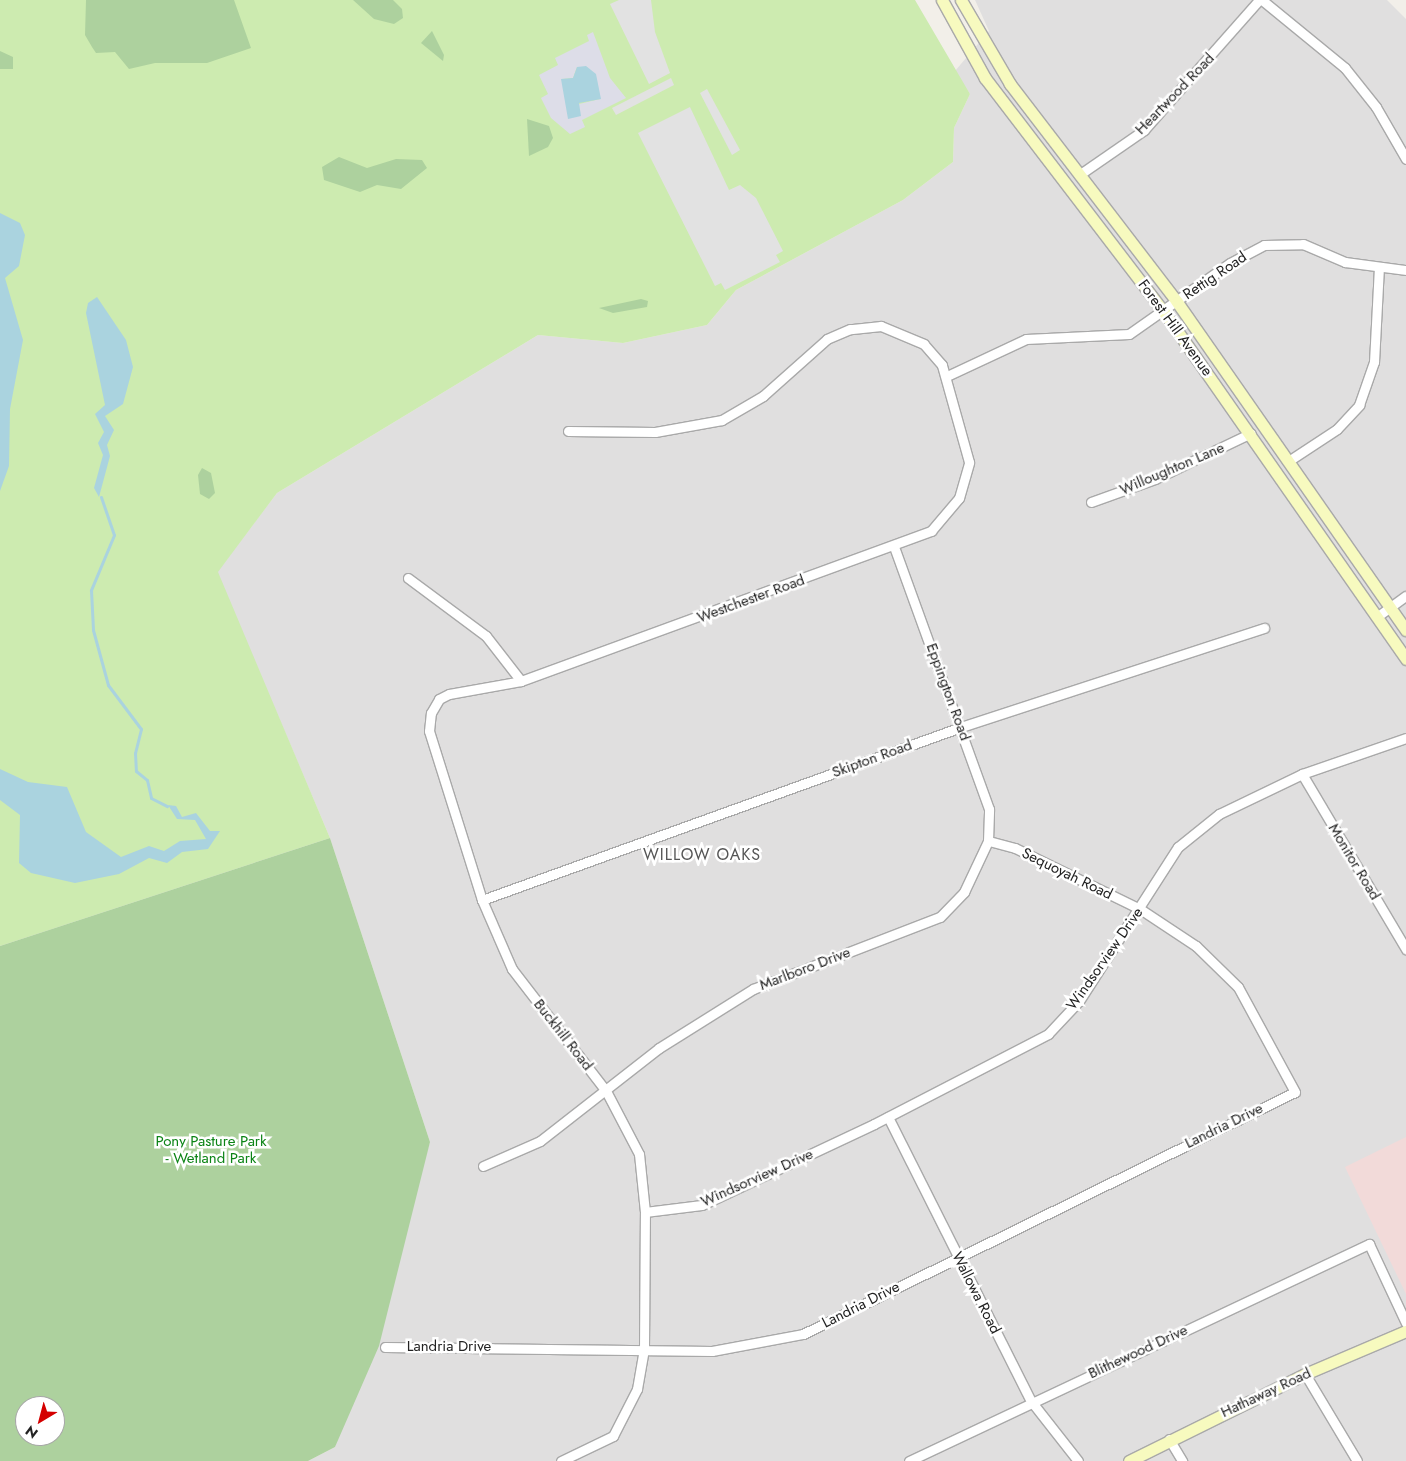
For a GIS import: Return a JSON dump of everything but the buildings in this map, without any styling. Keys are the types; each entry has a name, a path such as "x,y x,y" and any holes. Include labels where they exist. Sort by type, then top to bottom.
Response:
{"main road":[{"name":"Forest Hill Avenue","path":"942,0 985,78 1164,312 1251,433 1406,659"},
{"name":"Forest Hill Avenue","path":"960,0 1005,78 1177,302 1290,460 1406,630"},
{"name":"Hathaway Road","path":"1129,1461 1169,1439 1305,1374 1406,1331"}],"street":[{"name":"Heartwood Road","path":"1079,175 1144,130 1260,0"},
{"path":"1260,0 1345,68 1376,107 1406,159"},
{"name":"Rettig Road","path":"947,376 1026,339 1129,334 1164,312 1230,263 1264,245 1303,244 1345,262 1379,268 1406,270"},
{"path":"1290,460 1337,429 1358,405 1374,362 1379,268"},
{"name":"Westchester Road","path":"429,731 431,713 439,699 521,681 894,547 942,522 968,475 969,462 947,376 933,353 908,334 893,327 862,327 827,338 764,396 722,420 662,432 568,431"},
{"name":"Willoughton Lane","path":"1092,502 1155,479 1251,433"},
{"name":"Eppington Road","path":"894,547 961,727 989,809 988,841"},
{"path":"408,578 486,636 521,681"},
{"path":"1378,616 1406,596"},
{"name":"Skipton Road","path":"482,900 961,727 1264,628"},
{"name":"Buckhill Road","path":"429,731 482,900 512,969 606,1091 639,1154 645,1212 644,1349 637,1388 612,1436 561,1461"},
{"name":"Windsorview Drive","path":"645,1212 702,1205 888,1117 1048,1034 1079,1001 1140,909 1178,847 1220,814 1302,774 1406,738"},
{"name":"Monitor Road","path":"1302,774 1406,949"},
{"name":"Sequoyah Road","path":"988,841 1015,848 1140,909 1196,946 1238,987 1295,1092"},
{"name":"Marlboro Drive","path":"483,1166 540,1141 660,1048 752,989 940,917 964,892 988,841"},
{"name":"Landria Drive","path":"385,1347 712,1351 803,1334 1295,1092"},
{"name":"Wallowa Road","path":"888,1117 957,1257 1032,1401 1078,1461"},
{"name":"Blithewood Drive","path":"909,1461 1032,1401 1369,1244 1406,1323"},
{"path":"1305,1374 1357,1461"},
{"path":"1169,1439 1182,1461"}],"shaded area":[{"path":"619,0 651,0 655,32 670,73 649,84 610,4"},
{"path":"975,0 1387,0 1406,19 1406,1461 308,1461 335,1447 430,1142 330,838 217,572 277,493 538,335 623,343 707,325 736,290 903,200 953,162 954,128 970,94 955,71 989,31"},
{"path":"593,32 610,78 626,98 582,120 585,127 570,134 551,118 541,98 548,94 539,75 558,65 555,58 589,41 587,35","holes":["577,67 587,67 600,99 579,104 562,79 573,78"]},
{"path":"671,78 674,85 616,115 612,108"},
{"path":"707,89 740,150 732,155 700,93"},
{"path":"690,107 729,190 740,185 756,198 783,251 776,255 780,262 725,290 721,283 715,286 638,133"},
{"path":"1406,1137 1406,1294 1345,1167"}],"green space":[{"path":"0,0 915,0 970,94 954,128 953,162 903,200 736,290 707,325 623,343 538,335 277,493 218,572 330,838 0,946"},
{"path":"86,0 234,0 251,48 207,63 155,63 129,69 115,52 96,53 92,47 85,35"},
{"path":"353,0 393,0 402,9 403,18 394,24 374,19"},
{"path":"432,31 444,55 443,61 421,43"},
{"path":"0,51 13,57 13,69 0,69"},
{"path":"527,119 549,126 553,138 548,147 529,156"},
{"path":"339,157 367,168 396,159 422,160 427,168 401,189 377,185 360,192 324,180 322,167"},
{"path":"641,299 648,301 647,307 613,313 599,308"},
{"path":"202,468 211,473 215,493 209,499 200,494 198,475"},
{"name":"Pony Pasture Park - Wetland Park","path":"330,838 430,1142 379,1346 335,1447 308,1461 0,1461 0,946"}],"water":[{"path":"586,66 596,74 601,99 579,103 581,116 568,119 561,79 573,78 577,67"},
{"path":"0,213 20,223 25,235 19,266 5,278 23,340 10,409 9,466 0,491"},
{"path":"97,297 126,340 133,367 123,404 105,416 114,430 107,445 110,456 99,497 94,488 103,455 98,443 104,432 95,414 105,405 86,313 88,303"},
{"path":"0,769 28,782 67,787 86,832 121,857 149,846 164,851 180,841 206,839 195,820 177,819 168,805 176,806 182,817 196,813 210,831 220,831 208,849 182,852 167,863 149,858 119,874 75,883 31,873 19,863 20,815 0,800"}],"waterway":[{"path":"101,497 114,535 91,590 93,630 108,685 141,729 135,753 136,771 147,780 151,798 167,806"}],"district":[{"name":"WILLOW OAKS","path":"702,855"}]}
